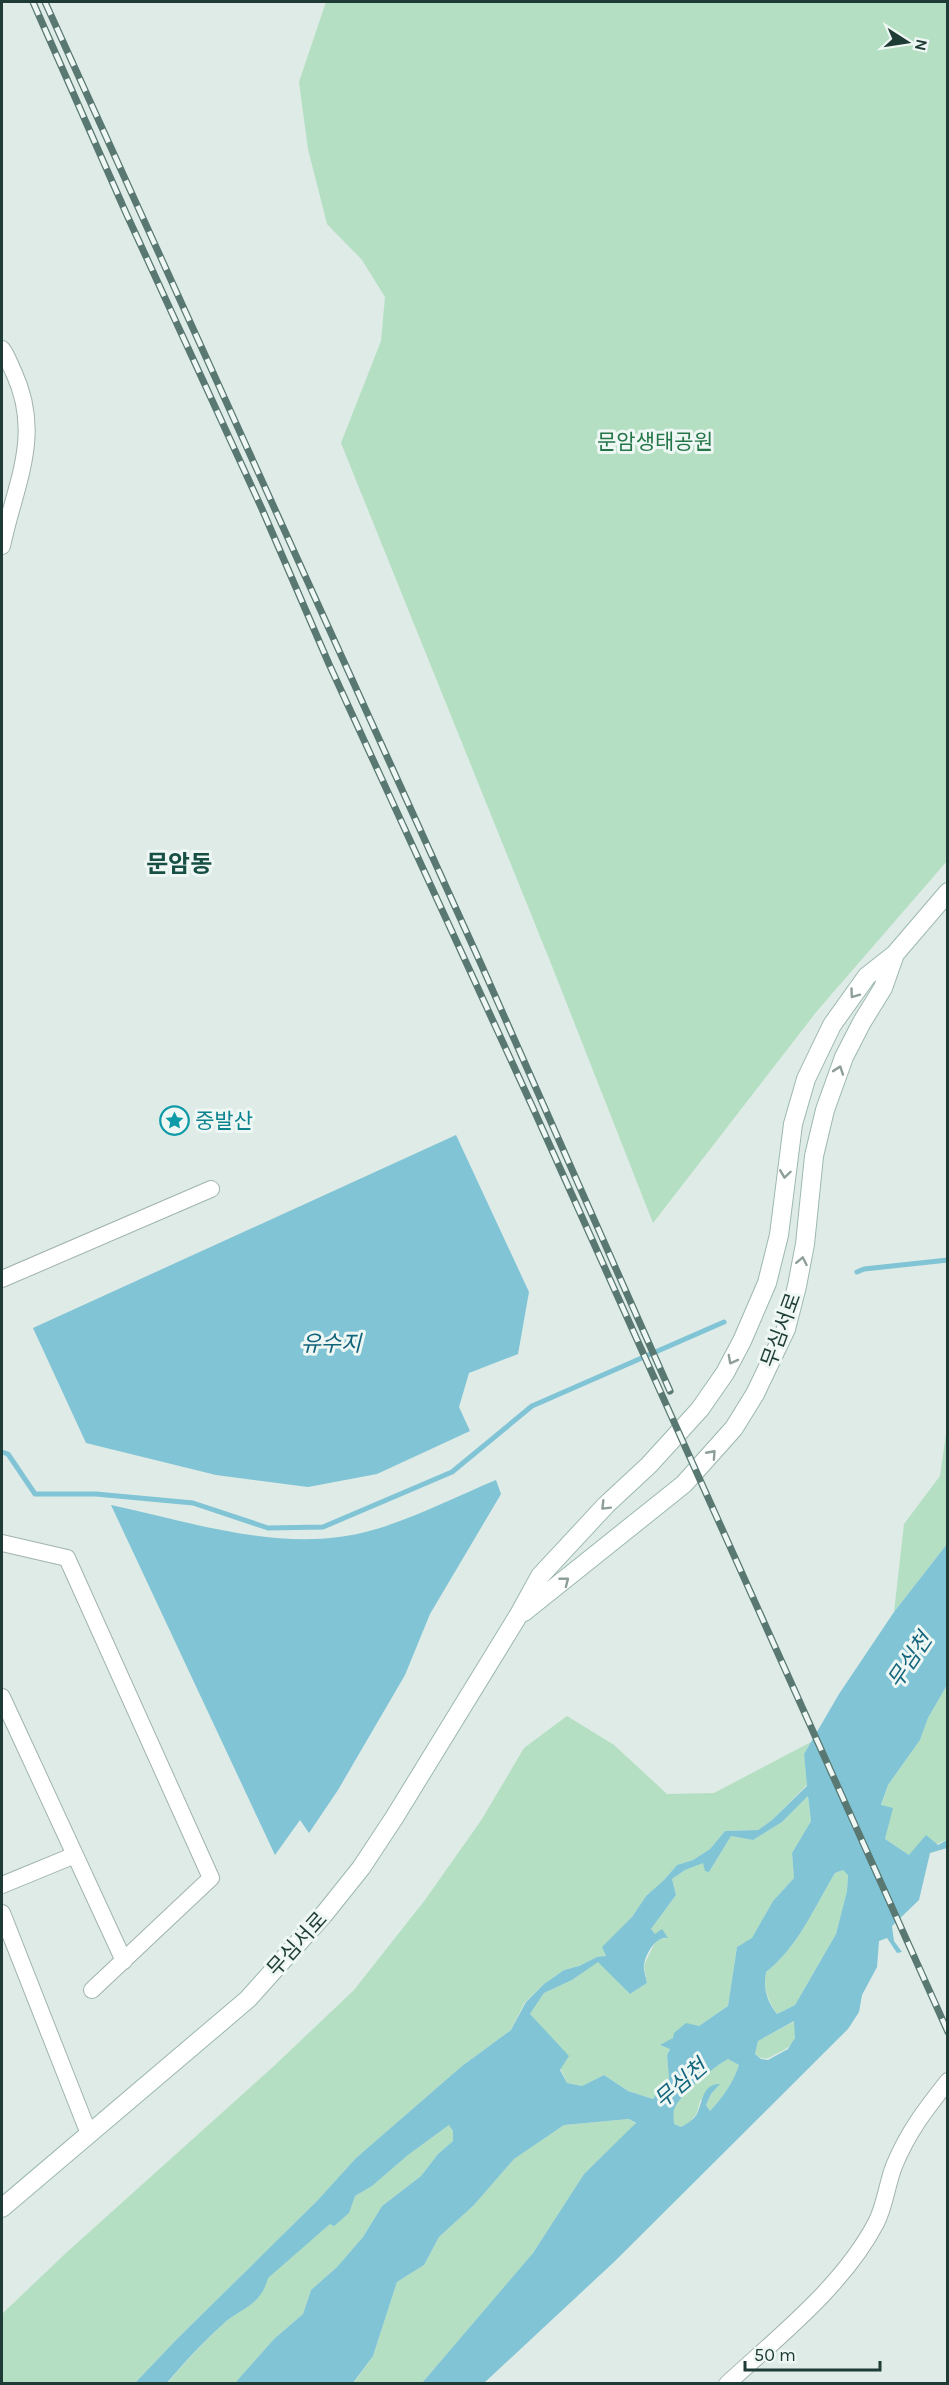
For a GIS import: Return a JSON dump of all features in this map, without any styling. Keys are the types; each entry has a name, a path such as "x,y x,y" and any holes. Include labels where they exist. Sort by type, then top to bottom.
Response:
{"street":[{"path":"2,349 19,384 26,411 27,449 2,546"},
{"name":"무심서로","path":"2,2208 248,1999 325,1913 361,1868 394,1818 518,1616 540,1576 606,1505 650,1465 700,1409 725,1373 742,1341 767,1283 779,1235 784,1180 793,1125 806,1079 837,1017 867,976 895,954 948,892"},
{"name":"무심서로","path":"518,1616 684,1484 734,1428 755,1394 786,1329 797,1286 805,1244 814,1156 825,1110 844,1057 883,988 895,954"},
{"path":"2,1279 211,1189"},
{"path":"2,1543 67,1558 212,1878 92,1990"},
{"path":"2,1697 124,1961"},
{"path":"2,1885 75,1855"},
{"path":"2,1913 89,2134"},
{"path":"727,2384 845,2270 877,2221 894,2167 912,2127 948,2081"}],"green space":[{"name":"문암생태공원","path":"326,2 947,2 947,861 817,1011 653,1223 341,443 381,341 385,297 362,260 327,224 308,149 299,82"},
{"path":"947,1427 947,1544 894,1612 904,1524 940,1476"},
{"path":"947,1685 947,1840 909,1855 885,1839 892,1809 881,1806 888,1785 920,1740 928,1718"},
{"path":"567,1716 614,1745 667,1794 714,1793 811,1742 804,1754 807,1785 772,1820 758,1830 725,1831 710,1849 693,1860 677,1865 646,1896 632,1917 603,1947 606,1957 597,1957 564,1970 544,1984 525,2002 511,2030 462,2066 356,2158 317,2201 135,2383 2,2384 2,2314 354,1990 425,1900 482,1819 524,1748"},
{"path":"808,1796 811,1821 792,1853 794,1878 773,1901 752,1939 737,1947 728,2006 699,2026 661,2046 670,2048 667,2055 669,2079 653,2099 628,2091 604,2075 582,2086 567,2083 542,2029 530,2014 544,1993 572,1980 598,1961 630,1994 647,1983 644,1965 656,1940 667,1938 654,1934 651,1929 676,1895 672,1879 685,1870 704,1862 709,1872 731,1836 753,1840 782,1822"},
{"path":"843,1870 848,1874 847,1891 836,1934 795,2005 777,2014 767,1994 766,1972 796,1939 835,1873"},
{"path":"795,2021 794,2041 788,2047 766,2058 755,2054 758,2041"},
{"path":"728,2059 739,2065 737,2072 731,2084 710,2111 706,2105 711,2094 719,2085 700,2101 697,2113 689,2123 681,2127 674,2124 673,2111 677,2103 706,2074"},
{"path":"629,2119 636,2124 584,2174 533,2253 422,2383 353,2384 373,2356 397,2282 424,2265 439,2237 474,2205 514,2159 564,2125"},
{"path":"449,2125 453,2131 453,2141 438,2154 421,2176 382,2206 363,2237 337,2267 311,2290 303,2314 274,2339 235,2383 167,2384 221,2326 255,2301 264,2288 267,2278 330,2224 348,2213 355,2196 372,2186 408,2155"}],"water":[{"name":"유수지","path":"456,1135 529,1292 518,1354 469,1373 459,1407 470,1431 377,1474 308,1487 216,1475 86,1443 33,1328"},
{"path":"496,1480 501,1494 430,1614 405,1675 338,1790 309,1833 300,1820 275,1855 111,1505 241,1534 274,1538 340,1537 389,1525"},
{"name":"무심천","path":"947,1544 947,1685 928,1718 920,1740 888,1785 881,1805 893,1808 885,1839 909,1855 926,1835 938,1845 947,1840 947,1848 930,1853 919,1900 892,1926 894,1941 902,1952 897,1953 887,1938 879,1941 877,1967 862,1995 859,2012 848,2029 614,2262 484,2383 422,2383 533,2253 584,2174 636,2123 629,2119 564,2125 514,2159 474,2205 439,2237 424,2265 397,2282 373,2356 353,2383 235,2383 274,2339 303,2314 311,2290 337,2267 363,2237 382,2206 421,2176 438,2154 453,2141 453,2131 449,2125 408,2155 372,2186 355,2196 349,2213 334,2226 330,2224 268,2278 260,2296 214,2333 167,2383 135,2383 317,2201 356,2158 462,2066 511,2030 526,2002 544,1984 564,1970 597,1957 606,1956 602,1947 632,1917 646,1896 677,1865 693,1860 710,1849 725,1831 758,1830 772,1820 807,1786 804,1754 839,1694 894,1612","holes":["808,1796 811,1821 792,1853 794,1878 773,1901 752,1938 737,1947 728,2006 699,2026 686,2023 674,2033 673,2038 660,2045 670,2049 667,2055 669,2079 653,2099 628,2091 604,2075 582,2086 567,2083 560,2070 569,2056 530,2014 544,1993 572,1980 598,1962 630,1994 647,1983 644,1966 647,1955 656,1942 668,1938 662,1929 655,1934 651,1929 676,1895 672,1879 685,1870 703,1863 705,1871 709,1872 731,1836 753,1840 782,1822","843,1870 848,1875 847,1891 836,1934 795,2005 777,2014 767,1994 766,1972 796,1939 835,1873","794,2021 795,2038 788,2049 768,2060 761,2059 755,2054 758,2041","728,2059 739,2065 731,2084 719,2100 710,2111 706,2105 711,2094 720,2084 706,2090 697,2114 692,2120 681,2127 674,2124 674,2110 683,2096"]}],"waterway":[{"path":"857,1272 864,1269 948,1260"},
{"path":"2,1452 8,1454 35,1494 96,1494 193,1503 268,1528 323,1527 452,1472 532,1406 724,1322"}],"railway":[{"path":"33,2 126,213 262,509 329,664 533,1108 948,2032"},
{"path":"45,2 481,964 670,1391"}],"place":[{"name":"중발산","path":"174,1121"}],"district":[{"name":"문암동","path":"179,864"}]}
